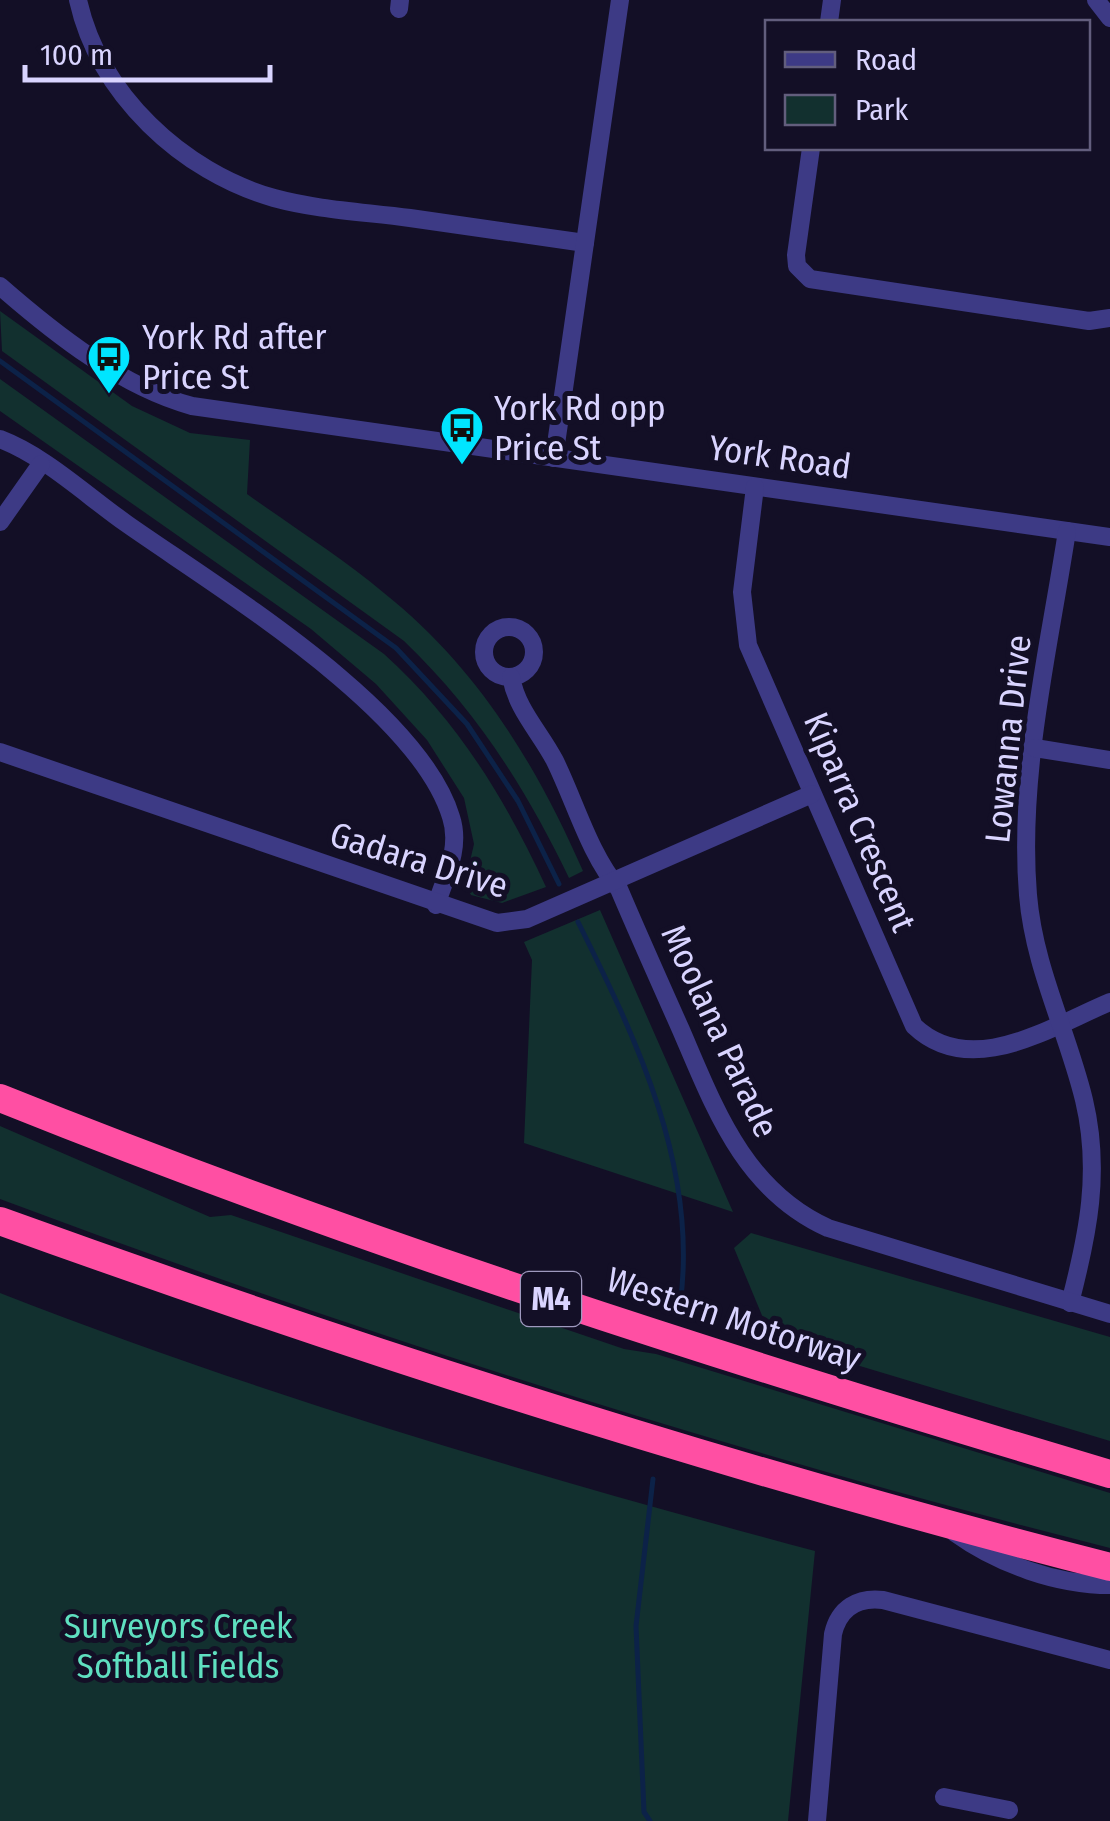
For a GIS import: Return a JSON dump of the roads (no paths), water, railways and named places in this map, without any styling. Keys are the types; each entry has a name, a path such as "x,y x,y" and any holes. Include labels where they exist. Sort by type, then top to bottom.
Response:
{"highway":[{"name":"Western Motorway","path":"0,1098 492,1280 790,1378 1110,1474"},
{"path":"0,1221 186,1288 562,1413 1110,1567"}],"street":[{"path":"78,0 93,47 129,103 174,145 233,182 293,202 585,242"},
{"path":"554,458 620,0"},
{"path":"1096,0 1110,18"},
{"path":"811,150 796,254 797,266 810,279 1089,321 1110,318"},
{"name":"York Road","path":"0,286 117,372 179,402 1110,537"},
{"path":"0,439 306,651 392,728 433,781 454,826 454,851 436,905"},
{"path":"0,522 41,464"},
{"name":"Kiparra Crescent","path":"755,487 743,572 744,628 907,1014 921,1033 941,1046 974,1052 995,1049 1110,1002"},
{"name":"Lowanna Drive","path":"1067,531 1027,808 1028,895 1038,960 1083,1095 1093,1162 1088,1232 1070,1302"},
{"name":"Moolana Parade","path":"511,677 518,703 554,759 730,1141 778,1197 828,1228 1110,1314"},
{"path":"1035,748 1110,760"},
{"name":"Gadara Drive","path":"0,752 436,905 482,920 514,922 812,794"},
{"path":"938,1521 998,1560 1089,1585 1110,1585"},
{"path":"818,1821 834,1634 839,1617 854,1604 883,1600 1110,1660"},
{"path":"944,1797 975,1812 1009,1810"}],"waterway":[{"path":"0,361 396,648 467,724 518,801 559,884"},
{"path":"578,922 641,1059 672,1155 683,1254 680,1305"},
{"path":"650,1821 644,1812 636,1626 653,1479"}],"place":[{"name":"York Rd after Price St","path":"109,395"},
{"name":"York Rd opp Price St","path":"462,466"}],"park label":[{"name":"Surveyors Creek Softball Fields","path":"178,1646"}]}
